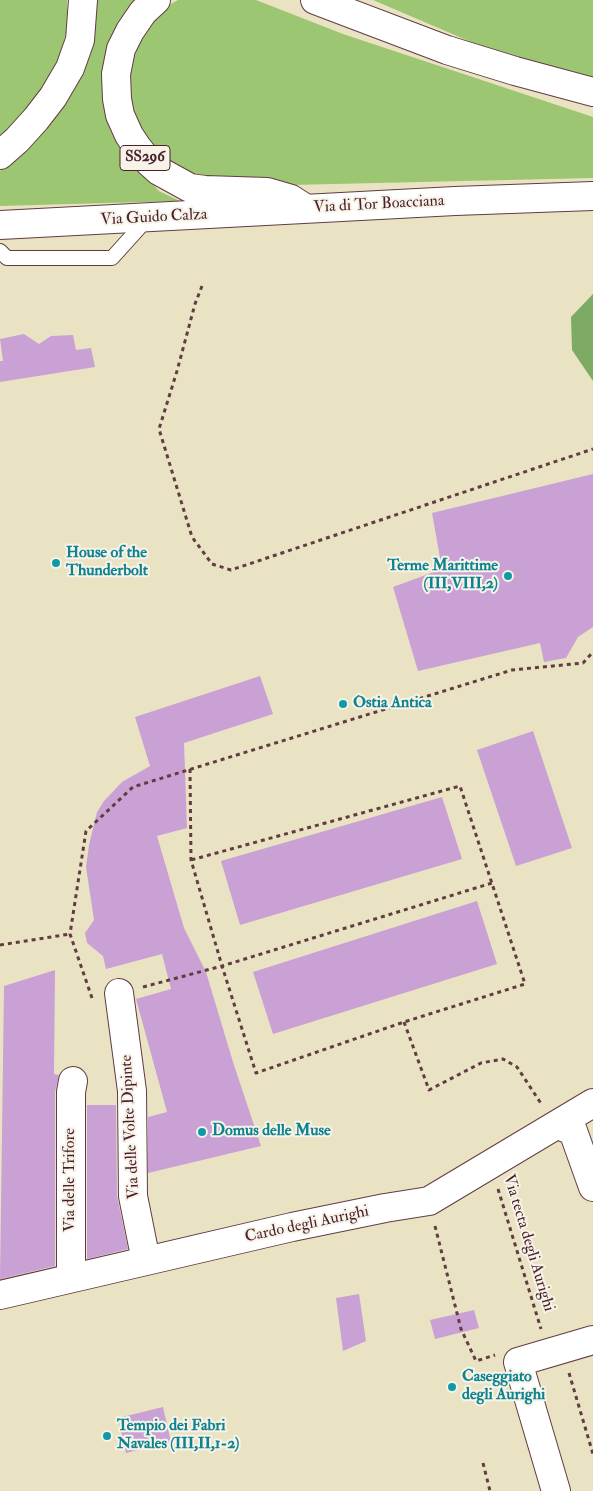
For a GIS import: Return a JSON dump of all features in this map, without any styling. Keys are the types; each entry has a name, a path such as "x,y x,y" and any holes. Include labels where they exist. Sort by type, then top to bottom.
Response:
{"main road":[{"path":"0,155 36,119 53,97 70,68 80,40 83,0"},
{"name":"Via di Tor Boacciana","path":"156,0 143,12 121,49 117,66 116,90 118,107 126,129 149,162 176,181 190,188 267,192 291,199 308,210 455,201 593,196"},
{"path":"315,0 455,52 515,72 593,92"},
{"name":"Via Guido Calza","path":"0,225 308,210"},
{"name":"Via delle Volte Dipinte","path":"119,993 132,1091 133,1196 146,1261"},
{"name":"Via delle Trifore","path":"71,1278 71,1092 73,1081"},
{"name":"Cardo degli Aurighi","path":"0,1295 292,1228 385,1208 429,1201 558,1125 593,1102"},
{"path":"558,1125 573,1131 593,1188"},
{"path":"556,1491 518,1362 593,1340"}],"lane":[{"path":"0,251 7,258 112,258 148,218"}],"path":[{"path":"202,286 195,304 159,429 192,537 212,564 231,570 593,449"},
{"path":"492,883 222,966 93,1000 70,934 86,830 133,787 512,670 583,663 593,652"},
{"path":"190,769 192,860 222,966 256,1073 404,1022 525,984 460,786 192,860"},
{"path":"0,945 70,934"},
{"path":"404,1022 429,1090 481,1063 503,1060 517,1067 536,1098 558,1125"},
{"name":"Via tecta degli Aurighi","path":"490,1165 541,1329"},
{"path":"429,1201 462,1329 476,1361 515,1350 518,1362"},
{"path":"562,1349 593,1454"},
{"path":"483,1463 490,1491"}],"green space":[{"path":"0,0 67,0 68,26 55,73 35,107 0,141"},
{"path":"93,0 142,0 104,95 106,118 122,152 159,191 180,201 0,206 0,171 50,117"},
{"path":"178,0 256,0 343,34 593,117 593,178 291,185 206,184 138,143 123,80 133,41 158,11"},
{"path":"373,0 593,0 593,78 492,51"},
{"path":"593,294 593,381 572,350 571,317"}],"building":[{"path":"24,334 39,344 51,336 73,335 76,350 91,348 95,367 0,382 0,361 3,361 0,339"},
{"name":"Terme Marittime (III,VIII,2)","path":"593,474 593,627 578,637 566,658 544,662 540,643 418,671 393,587 442,569 432,513"},
{"path":"260,676 273,714 184,743 187,828 157,836 184,928 206,972 261,1146 148,1173 148,1117 167,1112 136,999 171,989 162,954 106,969 103,956 87,943 85,933 94,920 86,867 89,845 97,812 104,801 122,782 150,766 135,717"},
{"path":"533,731 572,848 516,866 477,750"},
{"path":"442,797 462,859 240,925 221,861"},
{"path":"477,901 497,964 273,1034 253,972"},
{"path":"55,970 54,1074 59,1075 55,1092 55,1266 0,1279 4,986"},
{"path":"87,1105 116,1105 117,1196 128,1249 87,1259"},
{"path":"359,1294 366,1341 343,1351 336,1298"},
{"path":"474,1310 479,1328 435,1339 430,1320"},
{"path":"163,1407 171,1442 126,1453 118,1418"}],"place":[{"name":"House of the Thunderbolt","path":"56,563"},
{"name":"Terme Marittime (III,VIII,2)","path":"508,576"},
{"name":"Ostia Antica","path":"343,704"},
{"name":"Domus delle Muse","path":"202,1132"},
{"name":"Caseggiato degli Aurighi","path":"452,1387"},
{"name":"Tempio dei Fabri Navales (III,II,1-2)","path":"107,1436"}]}
